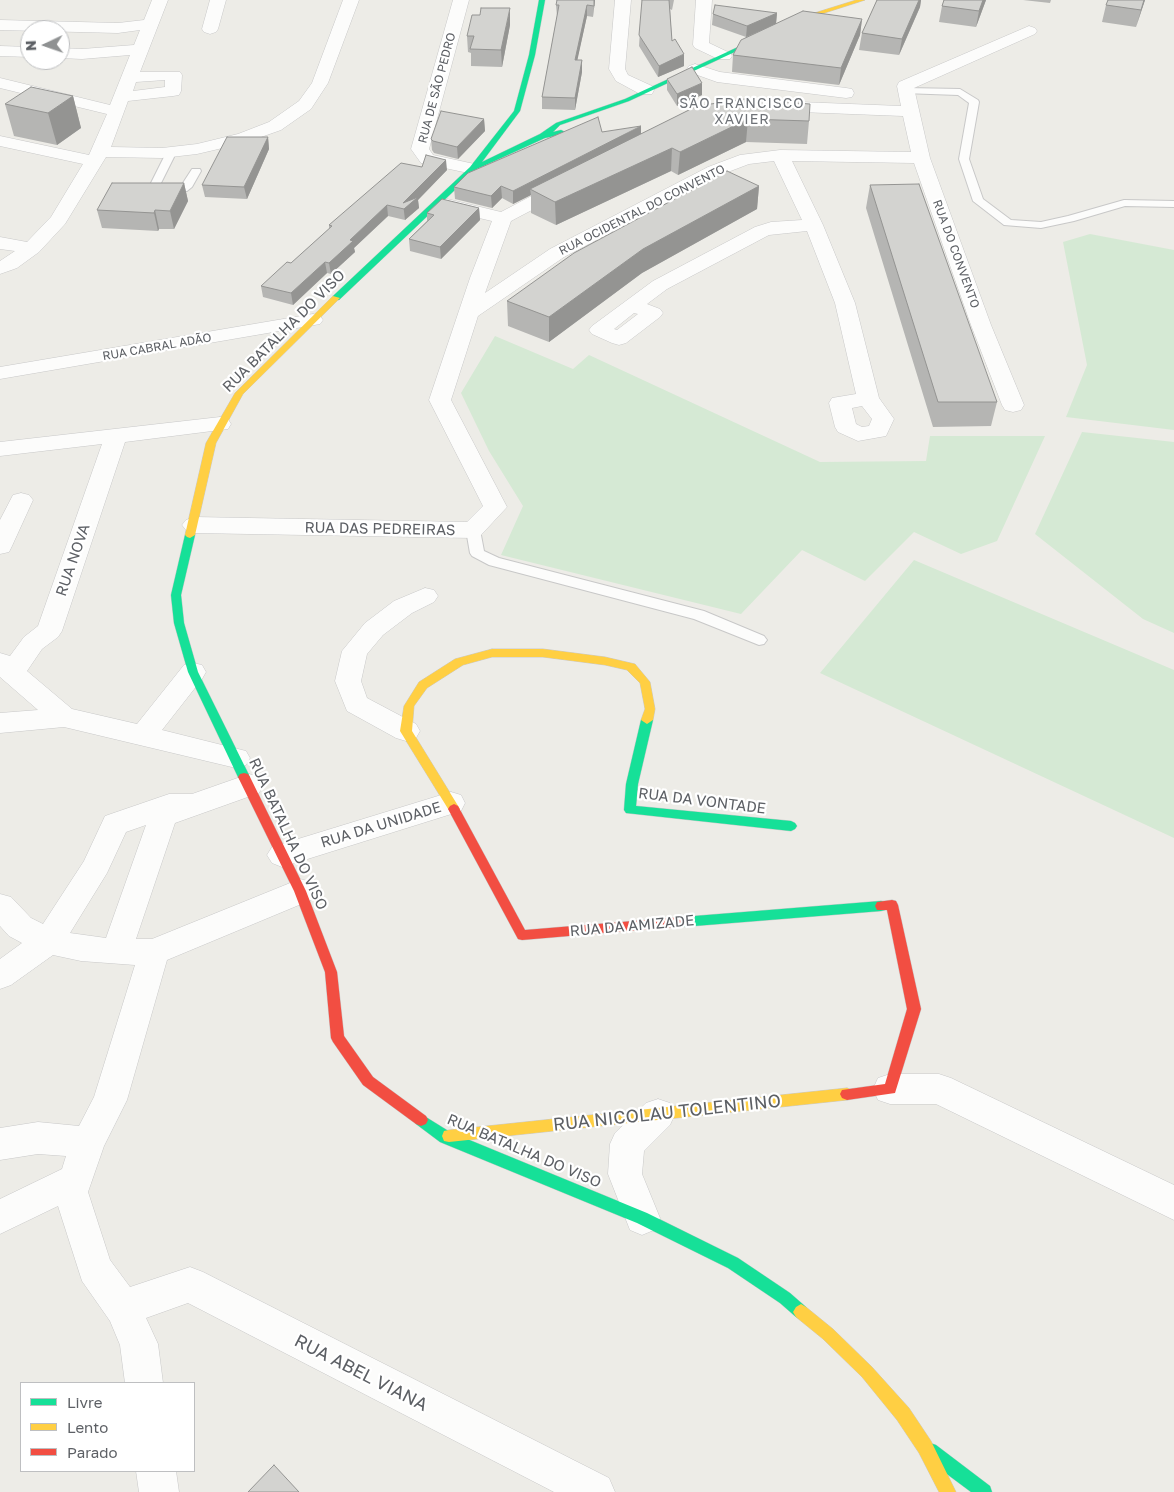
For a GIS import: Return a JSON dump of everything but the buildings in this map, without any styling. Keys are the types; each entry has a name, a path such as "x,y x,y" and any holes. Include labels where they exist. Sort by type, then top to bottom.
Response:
{"street":[{"path":"0,268 10,264 32,248 58,220 97,156 160,0"},
{"path":"210,29 218,0"},
{"path":"0,141 97,156 171,153 197,150 244,138 275,126 305,106 320,83 351,0"},
{"name":"RUA DE SÃO PEDRO","path":"461,0 420,149 427,159 473,169"},
{"name":"RUA BATALHA DO VISO","path":"542,0 520,114 515,130 313,320 239,394 220,424 211,442 194,525 176,595 179,623 193,672 300,892 331,972 338,1038 368,1081 445,1136 642,1218 733,1263 785,1298 828,1334 867,1372 903,1414 925,1446 948,1492"},
{"path":"623,0 617,69 622,78 646,90"},
{"path":"704,0 701,45 724,56"},
{"path":"515,130 540,133 567,131 610,107 810,16 862,0"},
{"path":"0,25 118,28 151,24"},
{"path":"907,101 905,86 1029,30"},
{"path":"70,53 140,49"},
{"path":"0,51 20,52"},
{"path":"695,69 717,77 907,101"},
{"path":"0,83 119,104 173,91 174,75 129,77"},
{"path":"756,106 907,101"},
{"name":"RUA DO CONVENTO","path":"907,101 921,158 981,325 1013,405"},
{"path":"473,169 540,133"},
{"path":"780,155 814,224 845,303 868,399"},
{"name":"RUA OCIDENTAL DO CONVENTO","path":"468,313 557,253 714,171 746,159 780,155 921,158"},
{"path":"437,202 503,218 578,179"},
{"path":"468,313 503,218"},
{"path":"632,305 660,285 762,231 771,228 814,224"},
{"path":"0,242 32,248"},
{"name":"RUA DAS PEDREIRAS","path":"194,525 473,530 495,507 440,400 468,313"},
{"name":"RUA CABRAL ADÃO","path":"0,373 313,320"},
{"path":"0,384 101,366 100,357"},
{"path":"0,449 220,424"},
{"name":"RUA NOVA","path":"6,667 49,631 116,436"},
{"path":"0,546 21,500"},
{"path":"425,596 403,607 374,629 355,651 348,681 356,704 406,731 450,803"},
{"name":"RUA DA VONTADE","path":"406,731 409,706 423,685 459,662 492,653 543,653 605,661 631,667 645,682 650,709 632,784 630,810 791,826"},
{"path":"6,667 64,717"},
{"path":"143,735 193,672"},
{"path":"0,723 64,717 236,758"},
{"path":"116,952 163,816 249,785"},
{"name":"RUA DA UNIDADE","path":"282,856 450,803"},
{"name":"RUA DA AMIZADE","path":"450,803 522,935 892,905 914,1009 890,1089"},
{"path":"0,976 48,941 78,898 97,865 115,824 169,805 194,805"},
{"path":"0,906 20,927 48,941 81,948 116,952 154,952 300,892"},
{"path":"144,1382 139,1344 123,1308 95,1269 71,1192 88,1143 110,1100 154,952"},
{"name":"RUA NICOLAU TOLENTINO","path":"445,1136 890,1089 939,1089 1174,1203"},
{"path":"642,1218 625,1174 627,1144 658,1114"},
{"path":"0,1144 38,1138 88,1143"},
{"path":"0,1218 75,1180"},
{"name":"RUA ABEL VIANA","path":"123,1308 190,1285 595,1492"},
{"path":"925,1446 984,1492"},
{"path":"156,1472 159,1492"}],"lane":[{"path":"907,101 960,92 974,102 964,159 978,201 1008,223 1041,225 1070,219 1124,203 1174,204"},
{"path":"171,153 156,184 158,188 183,189 187,187 196,171"},
{"path":"473,530 477,553 494,562 699,615 759,640"}],"green space":[{"path":"1090,234 1174,250 1174,430 1066,417 1087,365 1063,242"},
{"path":"495,336 573,369 589,355 820,462 926,461 930,436 1045,436 997,541 961,554 914,532 865,581 802,550 741,614 501,555 523,506 489,451 461,393"},
{"path":"1082,432 1174,442 1174,633 1143,619 1035,534"},
{"path":"914,560 1174,670 1174,838 820,673"}],"traffic: fast":[{"path":"336,298 473,169 517,111 532,55 542,0"},
{"path":"543,136 558,124 627,100 790,25"},
{"path":"477,167 543,136 561,132"},
{"path":"190,535 176,595 179,623 193,672 244,777"},
{"path":"647,720 632,784 630,810 791,826"},
{"path":"682,922 881,906"},
{"path":"421,1120 445,1137 642,1218 733,1263 785,1298 801,1312"},
{"path":"930,1451 984,1492"}],"traffic: slow":[{"path":"790,25 810,16 862,0"},
{"path":"190,535 211,443 239,393 336,298"},
{"path":"454,809 406,731 409,706 423,685 459,662 492,653 543,653 605,661 631,667 645,682 650,709 647,720"},
{"path":"449,1136 847,1094"},
{"path":"801,1312 828,1334 867,1372 903,1414 925,1447 948,1492"}],"traffic: jam":[{"path":"244,777 300,891 331,972 338,1038 368,1081 421,1120"},
{"path":"454,809 522,935 682,922"},
{"path":"847,1094 890,1089 914,1009 892,905 881,906"}],"district":[{"name":"SÃO FRANCISCO XAVIER","path":"742,112"}]}
